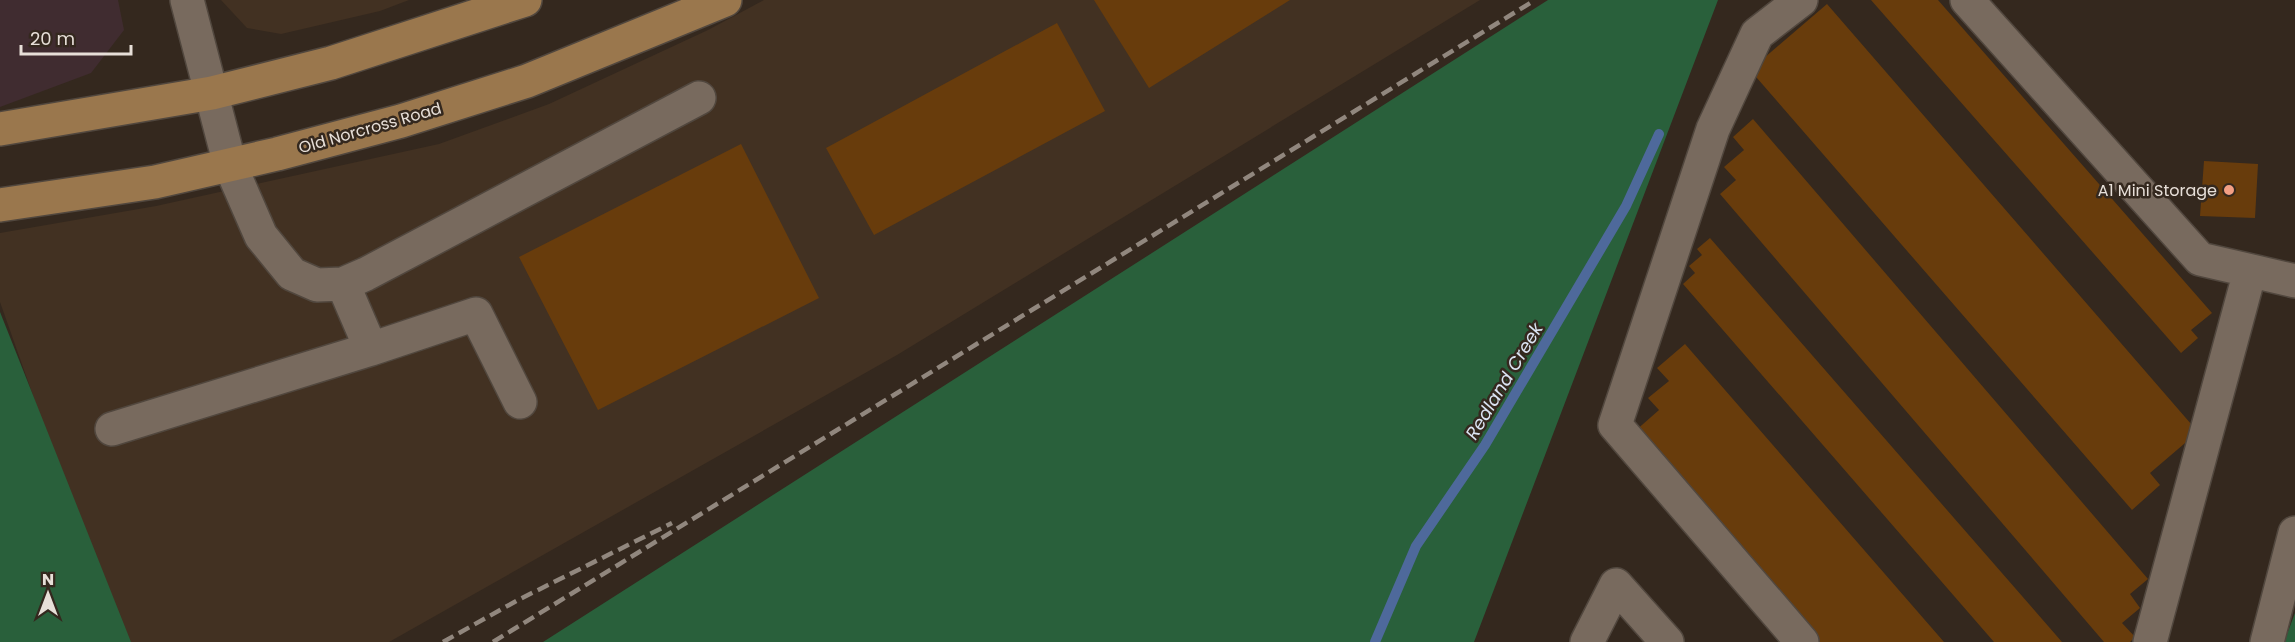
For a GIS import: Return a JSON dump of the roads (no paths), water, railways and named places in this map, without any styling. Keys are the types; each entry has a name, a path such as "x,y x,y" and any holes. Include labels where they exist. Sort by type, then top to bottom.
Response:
{"main road":[{"path":"0,129 212,93 331,63 525,0"},
{"name":"Old Norcross Road","path":"0,205 155,182 401,121 527,81 725,0"}],"street":[{"path":"187,0 230,165 261,236 292,274 317,285 343,284 414,250 699,98"},
{"path":"1802,0 1757,34 1713,129 1615,425 1802,642"},
{"path":"1967,0 2200,259 2295,281"},
{"path":"2150,642 2250,271"},
{"path":"343,284 371,349"},
{"path":"112,429 476,314 520,402"},
{"path":"2267,642 2295,533"},
{"path":"1587,642 1616,585 1667,642"}],"waterway":[{"name":"Redland Creek","path":"1375,642 1416,546 1485,445 1626,206 1659,134"}],"railway":[{"path":"493,642 1535,0"},
{"path":"443,642 518,600 672,523"}],"place":[{"name":"A1 Mini Storage","path":"2229,190"}]}
